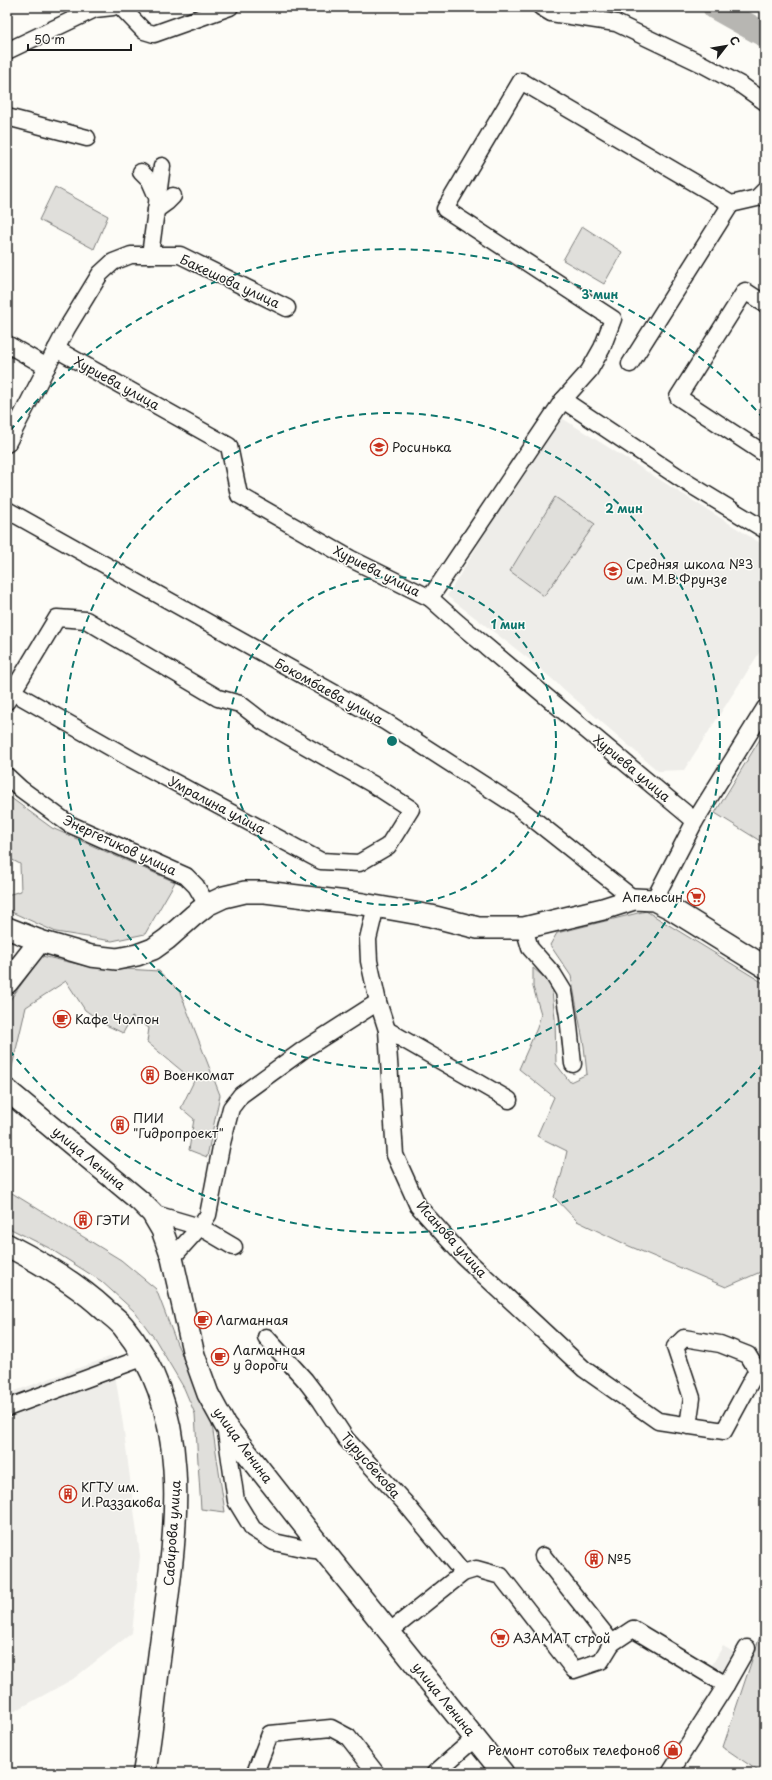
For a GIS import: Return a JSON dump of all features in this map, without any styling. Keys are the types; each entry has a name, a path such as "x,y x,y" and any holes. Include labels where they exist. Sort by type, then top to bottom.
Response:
{"highway":[{"name":"Сабирова улица","path":"7,1245 41,1263 90,1296 123,1325 145,1357 164,1403 172,1434 176,1475 175,1517 169,1582 144,1773"}],"main road":[{"path":"7,928 40,941 91,956 117,958 137,955 153,949 167,940 207,905 224,897 245,892 265,892 376,906 431,916 478,928 524,928 603,909 634,899 654,900 670,908 765,967"},
{"path":"7,984 40,941"},
{"name":"улица Ленина","path":"7,1090 140,1200 152,1213 162,1230 172,1258 194,1355 208,1394 225,1425 324,1551 503,1773"}],"street":[{"path":"7,51 95,10 113,7"},
{"path":"121,7 144,31 154,34 230,7"},
{"path":"541,7 551,13 616,23 702,64 741,85 765,102"},
{"path":"430,598 562,400 589,371 602,348 613,320 445,209 521,81 731,204 756,198 765,190"},
{"path":"7,117 87,138"},
{"path":"150,255 162,201 162,166"},
{"path":"141,172 150,181 162,201"},
{"path":"630,364 731,204"},
{"name":"Бакешова улица","path":"56,349 100,274 113,262 131,255 180,255 286,308"},
{"path":"765,304 745,291 678,397 765,454"},
{"path":"7,344 47,368"},
{"path":"7,444 56,349"},
{"name":"Хуриева улица","path":"56,349 229,446 239,495 351,559 430,598 695,821"},
{"path":"562,400 686,482 765,530"},
{"name":"Бокомбаева улица","path":"7,510 386,722 518,807 634,899"},
{"name":"Умралина улица","path":"57,618 86,620 218,698 240,704 262,721 374,785 411,809 388,846 359,863 321,861 10,696 57,618"},
{"path":"654,900 695,821 765,708"},
{"name":"Энергетиков улица","path":"7,776 21,789 69,824 186,876 196,886 207,905"},
{"name":"Исанова улица","path":"376,906 368,939 369,961 378,1002 387,1030 395,1155 418,1206 463,1256 584,1369 658,1421 688,1426 724,1431 757,1370 748,1355 720,1344 684,1338 675,1347 692,1398 688,1426"},
{"path":"524,928 530,948 552,974 564,992 573,1064"},
{"path":"172,1258 200,1227 208,1215 221,1147 231,1108 241,1095 303,1050 378,1002"},
{"path":"387,1030 509,1100"},
{"path":"152,1213 200,1227 234,1247"},
{"name":"Турусбекова","path":"266,1337 305,1380 346,1439 405,1503 463,1573"},
{"path":"7,1408 145,1357"},
{"path":"225,1425 236,1501 253,1529 274,1542 306,1550 324,1551"},
{"path":"543,1556 612,1643"},
{"path":"389,1632 463,1573 476,1569 501,1576 574,1670 601,1661 612,1643 633,1629 726,1685"},
{"path":"670,1773 726,1685 747,1648"},
{"path":"255,1773 270,1734 332,1728 348,1737 376,1773"},
{"path":"436,1773 475,1738"}],"shaded area":[{"path":"55,187 108,216 94,249 39,220"},
{"path":"582,226 622,252 604,284 563,260"},
{"name":"Средняя школа №3 им. М.В.Фрунзе","path":"557,415 765,546 765,644 684,770 658,771 529,659 447,596"},
{"path":"555,497 595,524 544,596 510,571"},
{"path":"765,731 765,844 715,813"},
{"path":"7,795 52,828 175,882 145,934 112,941 56,932 7,910 7,895 21,891 20,864 7,857"},
{"path":"646,911 765,984 765,1270 726,1287 629,1246 577,1221 554,1197 567,1151 537,1136 554,1097 519,1069 537,1028 541,1014 533,987 533,968 551,983 555,1018 556,1064 570,1082 587,1074 584,1046 571,976 550,945 557,933"},
{"path":"42,956 91,967 159,971 180,992 220,1095 207,1157 189,1150 194,1119 181,1108 194,1081 147,1042 149,1028 132,1017 123,1033 106,1025 85,1010 66,981 26,1007 11,1071 7,1068 7,1004"},
{"path":"7,1190 121,1260 156,1289 177,1344 211,1418 225,1512 201,1509 195,1414 184,1388 155,1339 134,1311 101,1281 49,1248 7,1227"},
{"path":"112,1356 123,1424 140,1556 132,1633 73,1679 15,1711 7,1712 7,1394"},
{"path":"765,1621 765,1773 761,1773 723,1747"},
{"path":"723,1646 735,1653 723,1672 712,1665"}],"waterway":[{"path":"715,7 765,35"}],"place":[{"name":"Росинька","path":"379,447"},
{"name":"Средняя школа №3 им. М.В.Фрунзе","path":"613,571"},
{"name":"Апельсин","path":"696,897"},
{"name":"Кафе Чолпон","path":"62,1019"},
{"name":"Военкомат","path":"150,1075"},
{"name":"ПИИ \"Гидропроект\"","path":"120,1125"},
{"name":"ГЭТИ","path":"83,1220"},
{"name":"Лагманная","path":"203,1320"},
{"name":"Лагманная у дороги","path":"220,1357"},
{"name":"КГТУ им. И.Раззакова","path":"68,1494"},
{"name":"№5","path":"594,1559"},
{"name":"АЗАМАТ строй","path":"500,1638"},
{"name":"Ремонт сотовых телефонов","path":"673,1750"}]}
